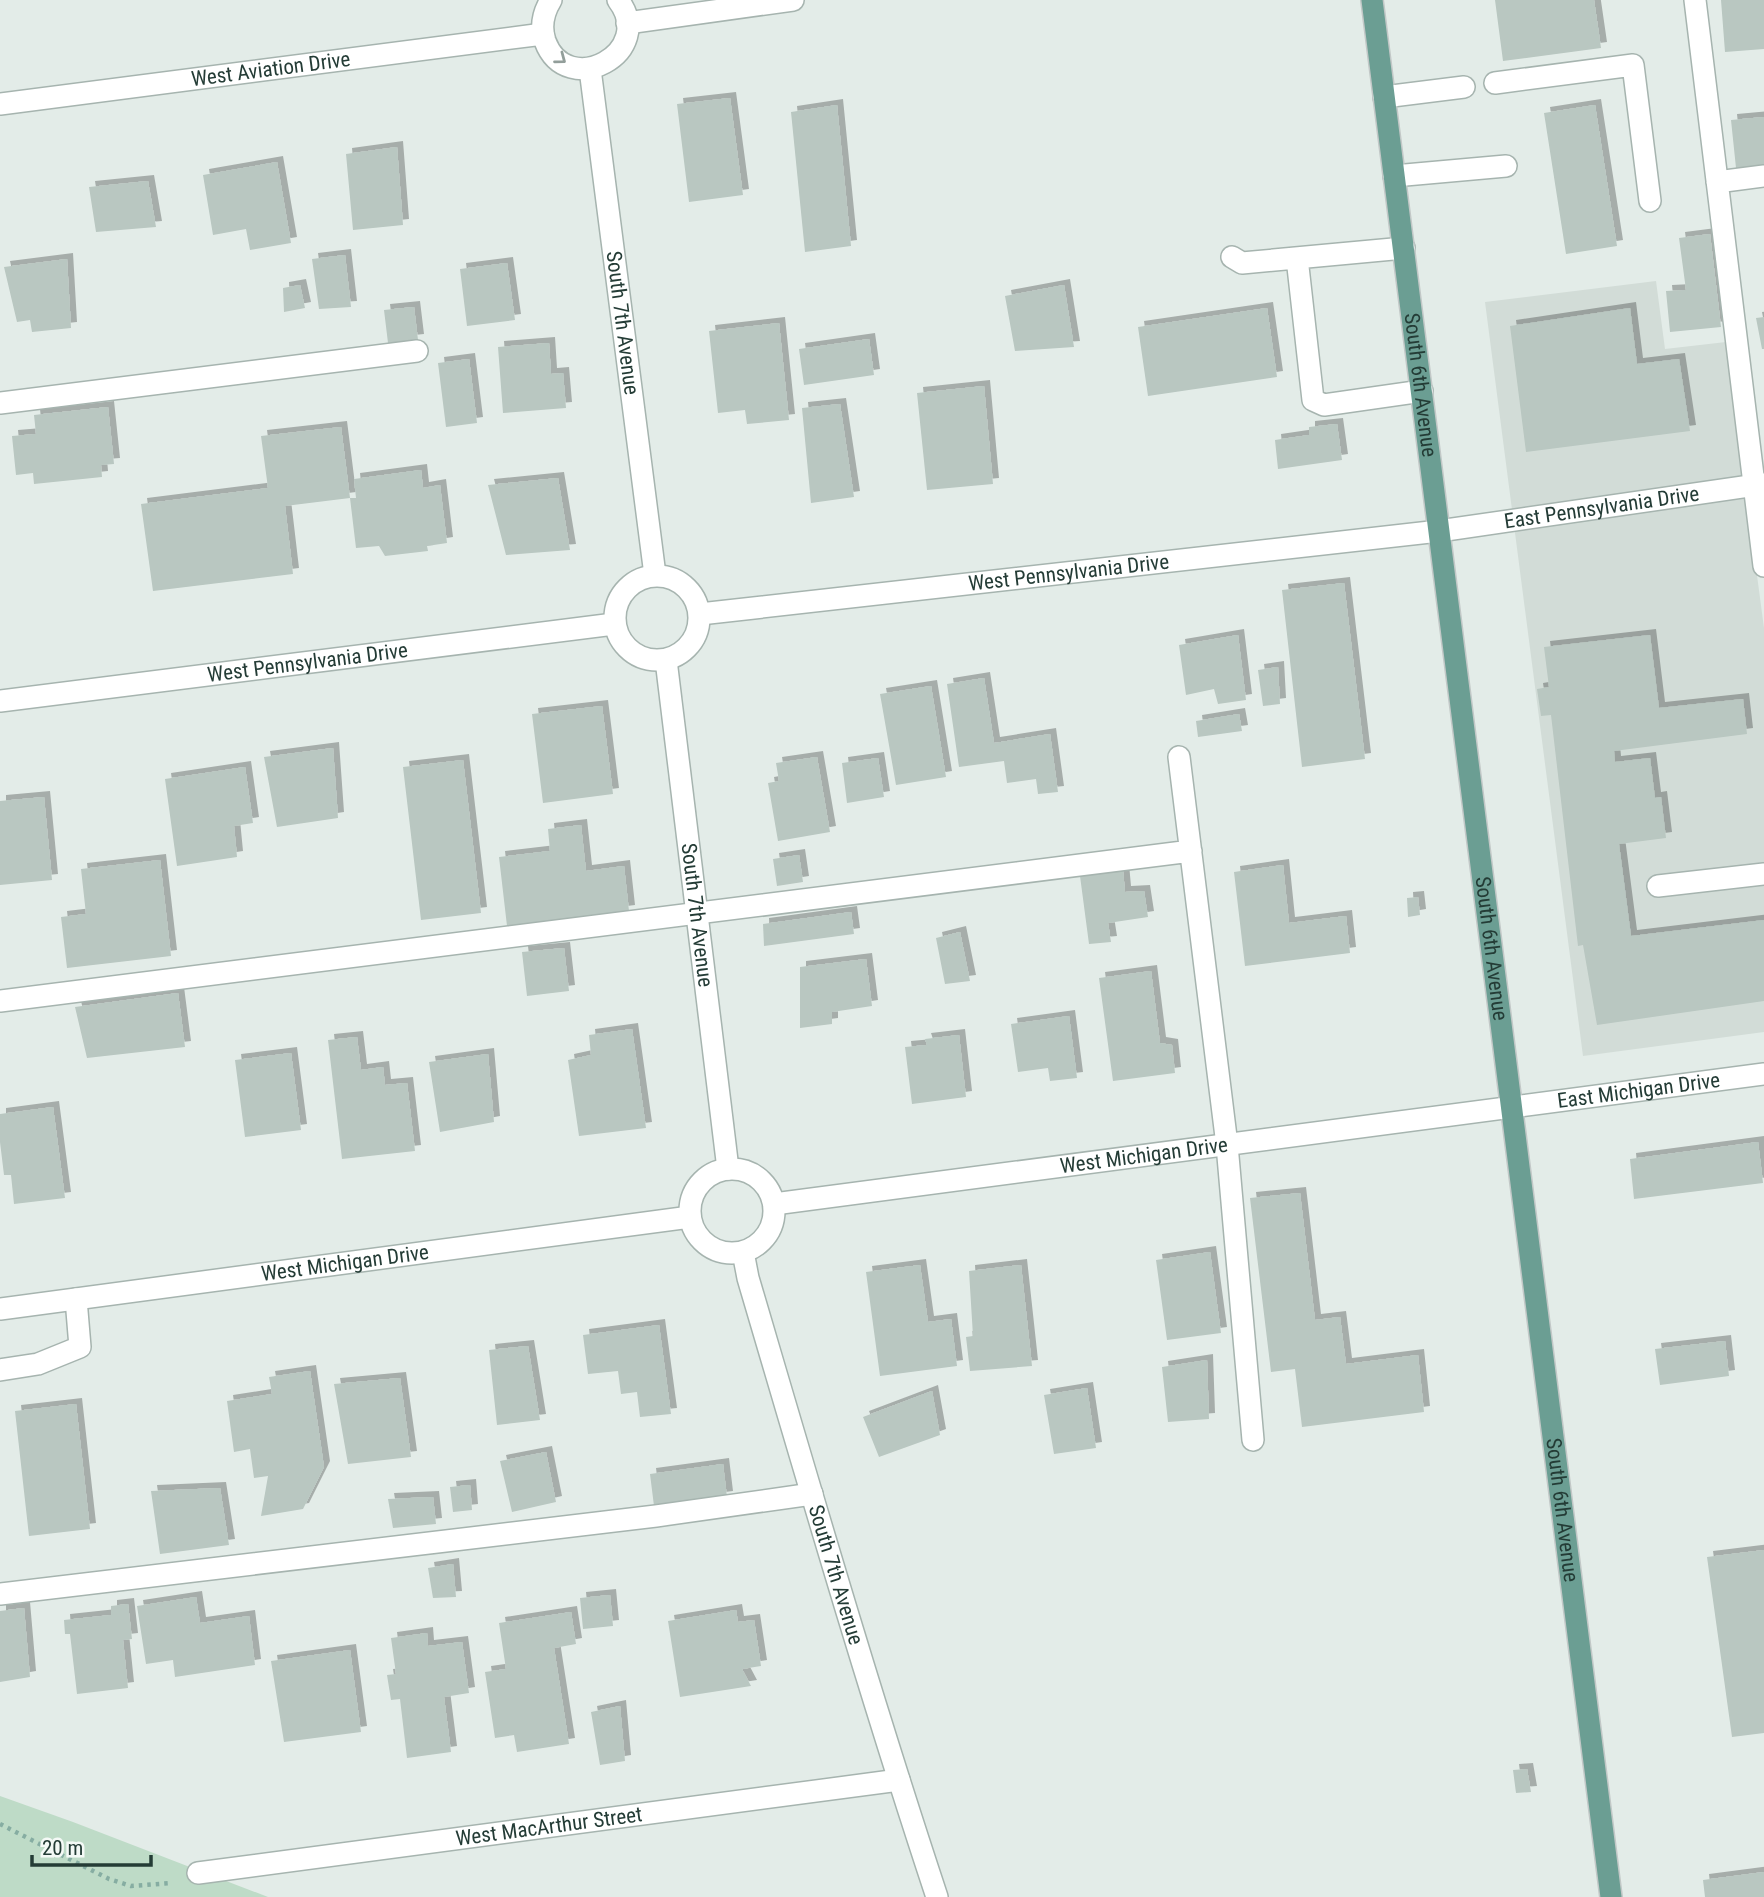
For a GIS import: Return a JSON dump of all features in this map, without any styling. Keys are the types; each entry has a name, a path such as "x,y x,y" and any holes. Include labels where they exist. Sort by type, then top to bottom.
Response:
{"main road":[{"name":"South 6th Avenue","path":"1372,0 1611,1897"}],"street":[{"path":"551,0 542,22 547,46 555,57 565,64 590,69 610,60 624,44 627,23 618,0"},
{"path":"627,23 793,0"},
{"path":"1695,0 1759,484 1764,566"},
{"name":"West Aviation Drive","path":"0,104 543,34"},
{"path":"1495,83 1633,65 1650,201"},
{"name":"South 7th Avenue","path":"590,69 655,575"},
{"path":"1384,97 1464,87"},
{"path":"1394,176 1506,166"},
{"path":"1717,182 1764,176"},
{"path":"1232,257 1242,263 1404,248"},
{"path":"1297,258 1313,400 1324,405 1422,391"},
{"path":"0,403 417,351"},
{"name":"East Pennsylvania Drive","path":"1439,531 1759,484"},
{"name":"West Pennsylvania Drive","path":"700,614 1439,531"},
{"path":"655,575 680,582 690,590 697,601 700,614 695,638 688,648 666,660 638,656 627,648 614,624 620,596 641,578 655,575"},
{"name":"West Pennsylvania Drive","path":"0,701 614,624"},
{"name":"South 7th Avenue","path":"666,660 728,1169"},
{"path":"1179,757 1227,1145 1253,1440"},
{"path":"0,1001 1191,851"},
{"path":"1658,886 1764,874"},
{"name":"East Michigan Drive","path":"1511,1109 1764,1074"},
{"name":"West Michigan Drive","path":"774,1204 1511,1109"},
{"path":"728,1169 746,1171 756,1176 765,1184 774,1204 772,1227 766,1237 743,1252 725,1253 712,1248 702,1241 694,1230 690,1217 694,1192 701,1182 711,1174 728,1169"},
{"name":"West Michigan Drive","path":"0,1309 690,1217"},
{"name":"South 7th Avenue","path":"743,1252 748,1278 812,1494 937,1897"},
{"path":"0,1370 38,1364 80,1347 76,1299"},
{"path":"0,1594 656,1516 812,1494"},
{"name":"West MacArthur Street","path":"198,1873 899,1780"}],"path":[{"path":"0,1824 108,1879 131,1886 167,1884 198,1873"}],"shaded area":[{"path":"1656,281 1665,349 1726,342 1764,628 1764,1032 1583,1056 1485,302"}],"green space":[{"path":"0,1796 73,1822 268,1897 0,1897"}],"building":[{"path":"1495,0 1594,0 1601,48 1503,61"},
{"path":"1721,0 1764,0 1764,49 1725,52"},
{"path":"730,98 743,195 689,202 677,104"},
{"path":"837,105 851,246 805,252 791,112"},
{"path":"1595,105 1617,246 1566,254 1544,113"},
{"path":"1764,117 1764,165 1736,168 1731,120"},
{"path":"397,147 403,225 353,230 346,154"},
{"path":"277,162 291,243 250,250 246,229 213,235 203,175"},
{"path":"148,181 156,227 96,232 89,187"},
{"path":"1710,234 1721,327 1670,332 1666,291 1686,290 1679,238"},
{"path":"345,255 351,307 319,309 312,259"},
{"path":"67,259 71,328 32,332 30,320 17,322 4,267"},
{"path":"507,263 515,320 467,326 460,269"},
{"path":"300,285 305,308 284,312 283,288"},
{"path":"1064,285 1074,347 1015,351 1005,296"},
{"path":"414,307 418,340 388,343 384,310"},
{"path":"1267,308 1277,377 1148,396 1138,327"},
{"path":"1630,308 1637,364 1679,359 1690,431 1526,452 1510,326"},
{"path":"1764,317 1764,349 1762,349 1756,318"},
{"path":"779,323 789,420 747,424 745,410 718,413 709,331"},
{"path":"869,339 874,375 804,385 799,349"},
{"path":"549,343 551,374 563,373 566,408 503,413 498,347"},
{"path":"469,359 477,423 446,427 438,363"},
{"path":"984,386 993,484 927,490 917,393"},
{"path":"840,404 854,497 811,503 802,408"},
{"path":"108,407 114,464 101,465 102,477 34,484 33,473 16,475 12,436 36,434 34,415"},
{"path":"1337,424 1342,460 1278,469 1275,440 1309,435 1309,427"},
{"path":"341,427 350,498 285,506 293,574 153,591 141,504 268,488 261,436"},
{"path":"421,470 423,488 440,485 447,543 427,546 428,551 385,556 379,546 356,548 350,498 356,498 354,479"},
{"path":"558,478 570,550 506,555 488,485"},
{"path":"1344,583 1365,759 1302,767 1282,590"},
{"path":"1238,635 1246,700 1218,704 1214,689 1186,695 1179,645"},
{"path":"1650,635 1659,708 1743,699 1747,734 1614,751 1615,762 1650,758 1655,798 1661,797 1666,838 1619,844 1631,936 1764,920 1764,1001 1597,1025 1583,945 1578,946 1551,715 1541,716 1537,689 1549,687 1544,647"},
{"path":"1278,667 1280,704 1263,706 1258,670"},
{"path":"984,678 994,743 1050,734 1058,792 1038,794 1036,779 1007,783 1004,761 959,767 947,684"},
{"path":"931,686 946,777 896,785 880,694"},
{"path":"602,706 613,794 543,803 532,714"},
{"path":"1239,714 1242,731 1198,737 1196,721"},
{"path":"333,748 338,818 277,827 264,757"},
{"path":"817,757 830,832 778,841 768,783 779,781 776,763"},
{"path":"878,758 884,797 847,803 842,763"},
{"path":"463,760 481,913 421,920 403,767"},
{"path":"245,767 253,823 234,826 237,857 177,866 165,779"},
{"path":"44,797 52,880 0,885 0,801"},
{"path":"581,825 586,871 624,866 629,911 507,926 499,857 550,851 548,829"},
{"path":"799,855 803,882 777,886 773,859"},
{"path":"160,860 171,956 67,968 61,917 86,914 81,869"},
{"path":"1283,865 1289,923 1346,916 1350,953 1245,966 1234,872"},
{"path":"1123,870 1125,892 1144,891 1148,917 1108,923 1111,942 1089,944 1080,876"},
{"path":"1418,897 1420,915 1408,917 1407,898"},
{"path":"851,912 854,934 764,946 763,924"},
{"path":"960,932 970,981 945,984 936,938"},
{"path":"564,948 569,991 527,996 522,952"},
{"path":"866,959 872,1006 832,1012 832,1024 800,1028 800,967"},
{"path":"1151,971 1160,1043 1172,1045 1175,1073 1113,1081 1099,978"},
{"path":"178,993 185,1047 87,1058 75,1007"},
{"path":"1069,1016 1077,1078 1050,1081 1048,1068 1018,1072 1011,1024"},
{"path":"632,1029 646,1128 579,1136 568,1060 591,1055 589,1035"},
{"path":"959,1035 966,1097 912,1104 905,1047 927,1045 925,1039"},
{"path":"357,1037 361,1070 383,1067 385,1085 407,1083 415,1151 342,1159 328,1040"},
{"path":"291,1053 301,1130 245,1137 235,1060"},
{"path":"488,1054 494,1122 440,1132 429,1062"},
{"path":"53,1107 65,1198 14,1204 11,1175 4,1175 0,1114"},
{"path":"1758,1142 1763,1183 1634,1199 1630,1159"},
{"path":"1300,1193 1315,1320 1340,1317 1346,1364 1418,1355 1424,1412 1302,1427 1295,1369 1271,1372 1250,1198"},
{"path":"1210,1252 1221,1333 1167,1340 1156,1260"},
{"path":"920,1265 928,1322 951,1319 957,1366 880,1376 866,1272"},
{"path":"1021,1265 1032,1366 970,1371 966,1337 973,1336 969,1271"},
{"path":"659,1325 671,1414 640,1417 637,1392 621,1394 618,1371 588,1374 583,1335"},
{"path":"1725,1341 1729,1376 1660,1385 1655,1349"},
{"path":"528,1346 540,1420 497,1425 489,1350"},
{"path":"1207,1360 1209,1419 1168,1422 1162,1367"},
{"path":"310,1371 324,1467 303,1509 261,1516 268,1476 254,1478 250,1449 234,1452 227,1401 272,1394 269,1377"},
{"path":"400,1378 411,1457 348,1464 334,1384"},
{"path":"1087,1388 1096,1448 1054,1454 1044,1395"},
{"path":"932,1391 940,1435 879,1457 863,1417"},
{"path":"76,1404 90,1529 29,1536 15,1411"},
{"path":"546,1452 556,1502 512,1512 500,1461"},
{"path":"723,1464 727,1497 654,1506 650,1474"},
{"path":"470,1485 472,1510 453,1512 450,1487"},
{"path":"220,1488 229,1545 160,1554 151,1491"},
{"path":"433,1497 436,1524 393,1528 388,1499"},
{"path":"1764,1550 1764,1733 1732,1737 1707,1557"},
{"path":"453,1564 456,1597 433,1598 428,1568"},
{"path":"610,1595 613,1626 583,1629 580,1598"},
{"path":"196,1597 200,1623 249,1616 255,1665 175,1677 173,1660 146,1664 137,1606"},
{"path":"128,1604 132,1639 123,1640 128,1688 77,1694 70,1634 65,1634 64,1620 111,1615 111,1606"},
{"path":"24,1608 30,1677 0,1682 0,1611"},
{"path":"736,1610 738,1622 754,1620 761,1666 742,1669 751,1686 680,1697 668,1621"},
{"path":"571,1612 576,1644 554,1648 569,1744 517,1752 514,1735 495,1738 485,1672 506,1669 499,1623"},
{"path":"427,1633 428,1646 462,1642 469,1693 444,1697 451,1752 407,1758 400,1699 391,1700 387,1675 396,1674 391,1638"},
{"path":"350,1650 361,1732 284,1742 271,1661"},
{"path":"620,1706 625,1761 600,1765 591,1712"},
{"path":"1527,1769 1531,1792 1516,1793 1513,1770"},
{"path":"1764,1872 1764,1897 1705,1897 1703,1880"}]}
